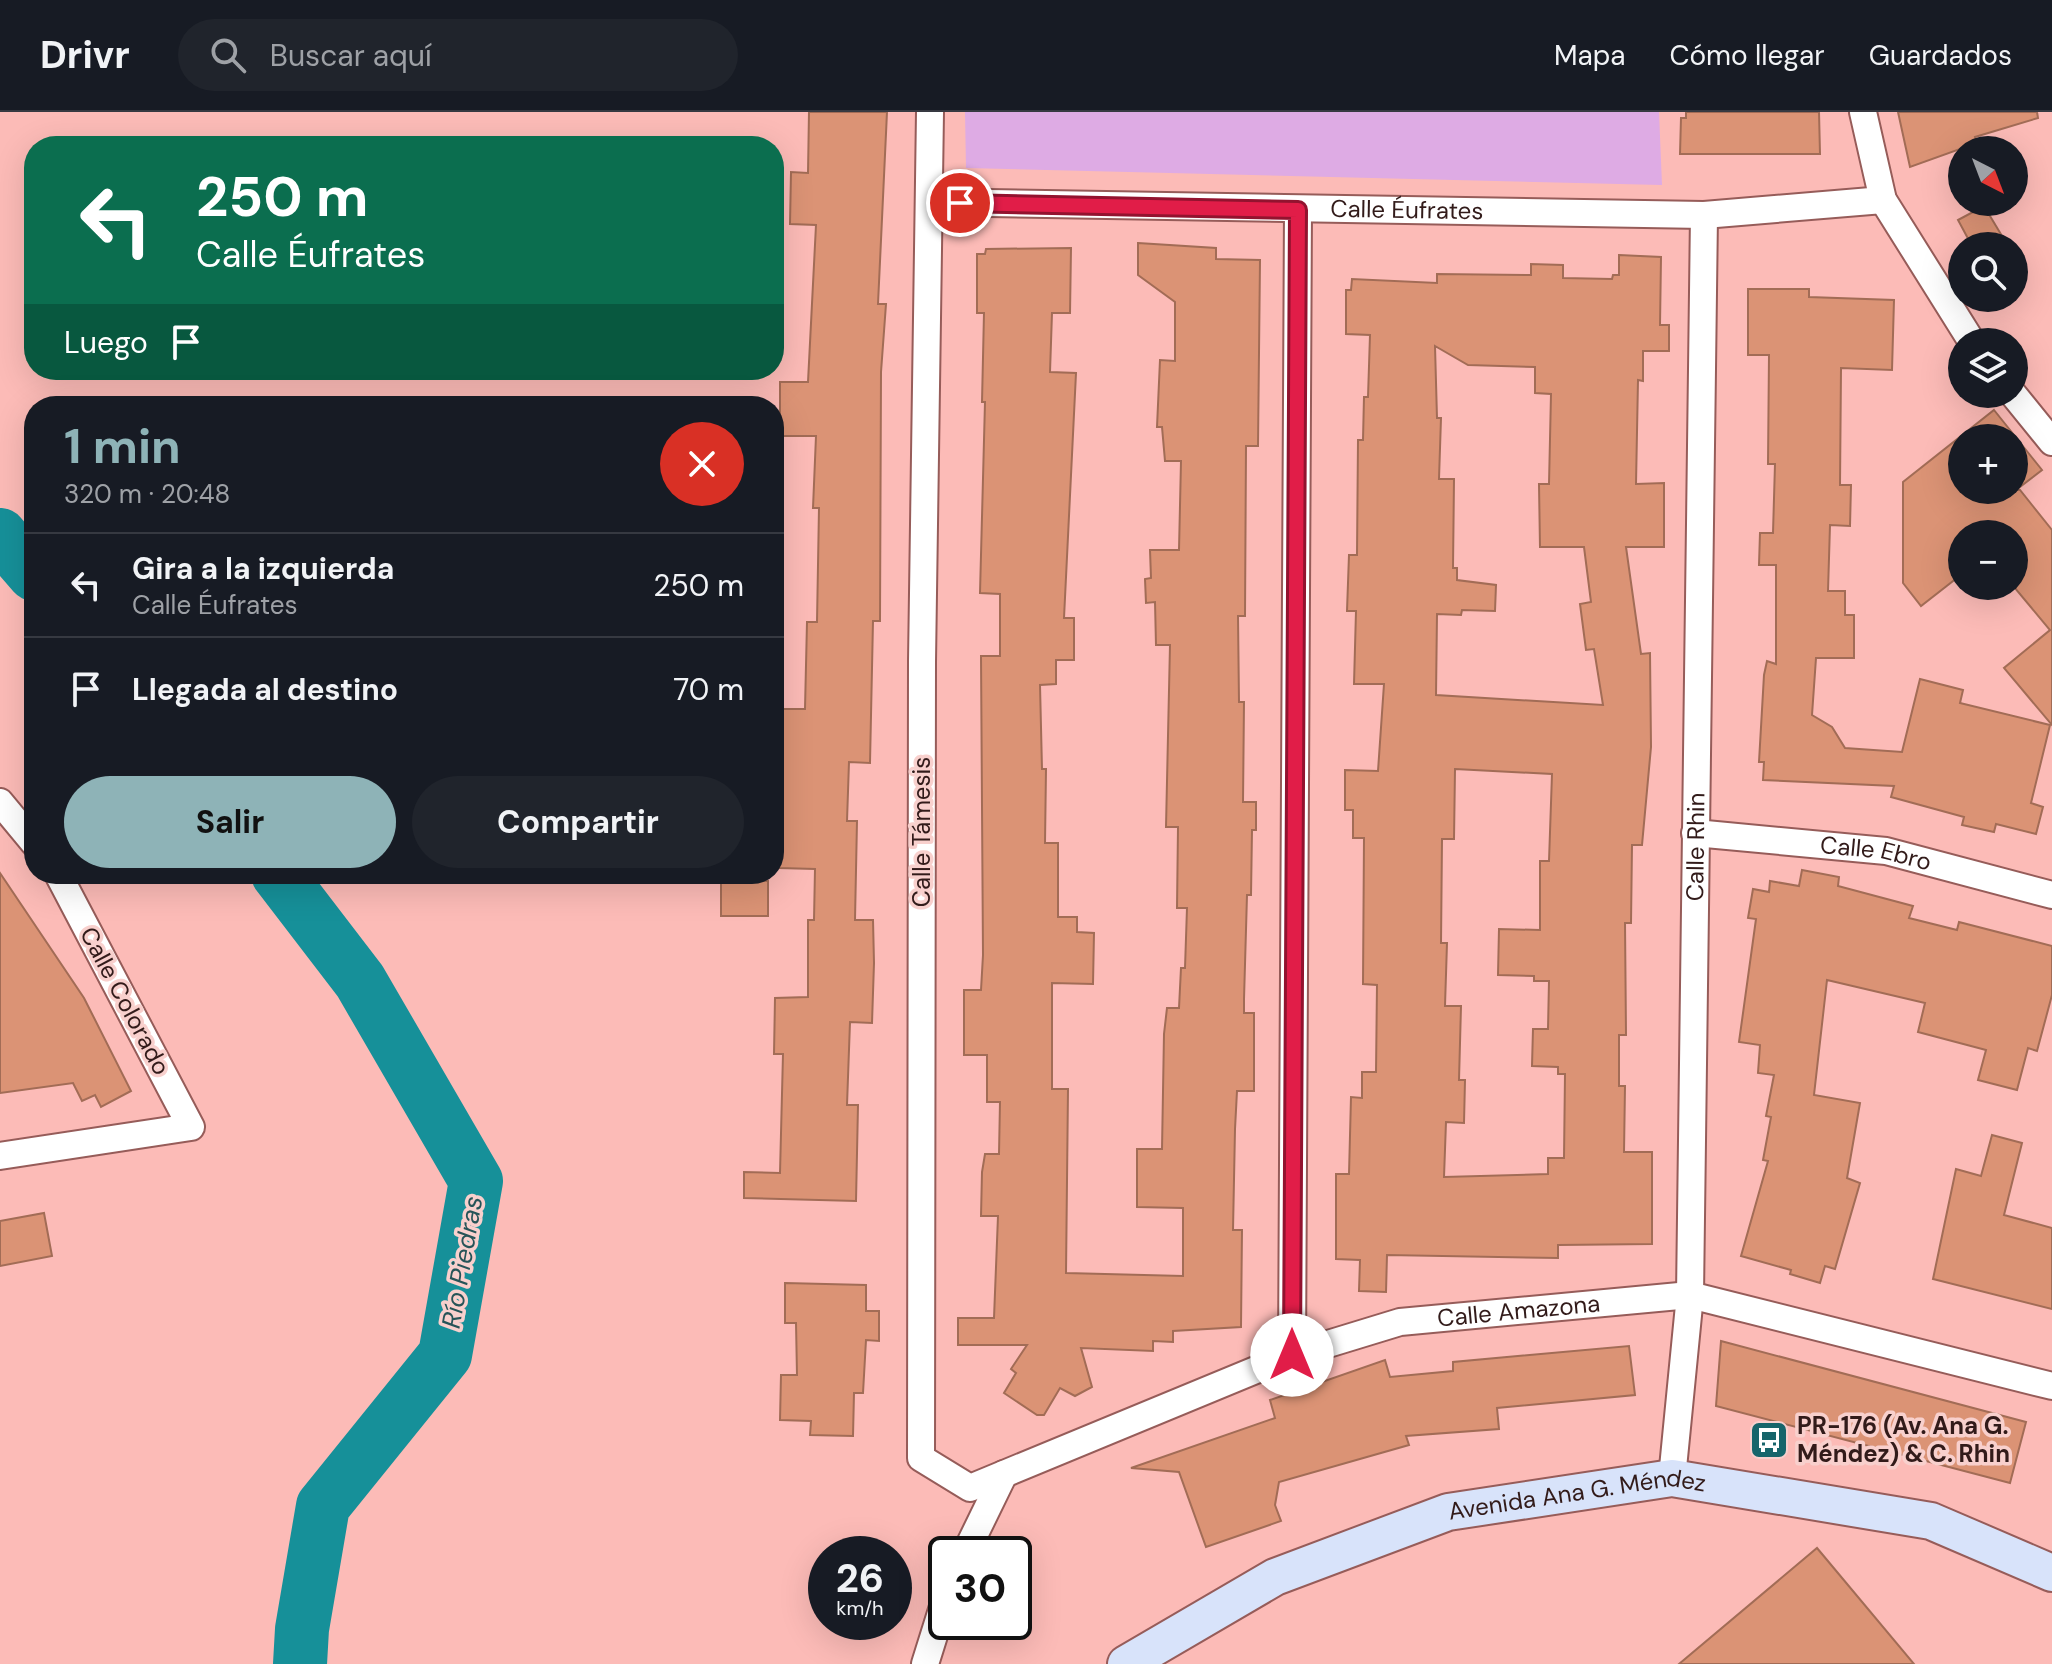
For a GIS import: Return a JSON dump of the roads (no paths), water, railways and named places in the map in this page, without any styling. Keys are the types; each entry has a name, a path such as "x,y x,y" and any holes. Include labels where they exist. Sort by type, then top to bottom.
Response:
{"main road":[{"name":"Avenida Ana G. Méndez","path":"1126,1664 1275,1577 1448,1512 1672,1478 1931,1521 2052,1573"}],"street":[{"name":"Calle Támesis","path":"930,112 922,662 921,1458 970,1488 1004,1474"},
{"path":"1863,112 1883,200 1963,328"},
{"name":"Calle Éufrates","path":"929,202 1704,215 1883,200"},
{"path":"1292,1355 1298,210"},
{"name":"Calle Rhin","path":"1672,1478 1690,1295 1704,215"},
{"path":"2024,408 2052,442"},
{"path":"0,802 24,831"},
{"name":"Calle Ebro","path":"1695,833 1886,851 2052,895"},
{"name":"Calle Colorado","path":"0,1156 191,1127 63,884"},
{"name":"Calle Amazona","path":"1004,1474 1292,1355 1400,1322 1690,1295 2052,1386"},
{"path":"974,1536 1004,1474"},
{"path":"925,1664 933,1640"}],"waterway":[{"name":"Río Piedras","path":"0,535 24,563"},
{"name":"Río Piedras","path":"286,884 360,981 476,1181 445,1355 323,1506 302,1629 300,1664"}],"place":[{"name":"PR-176 (Av. Ana G. Méndez) & C. Rhin","path":"1769,1440"}]}
